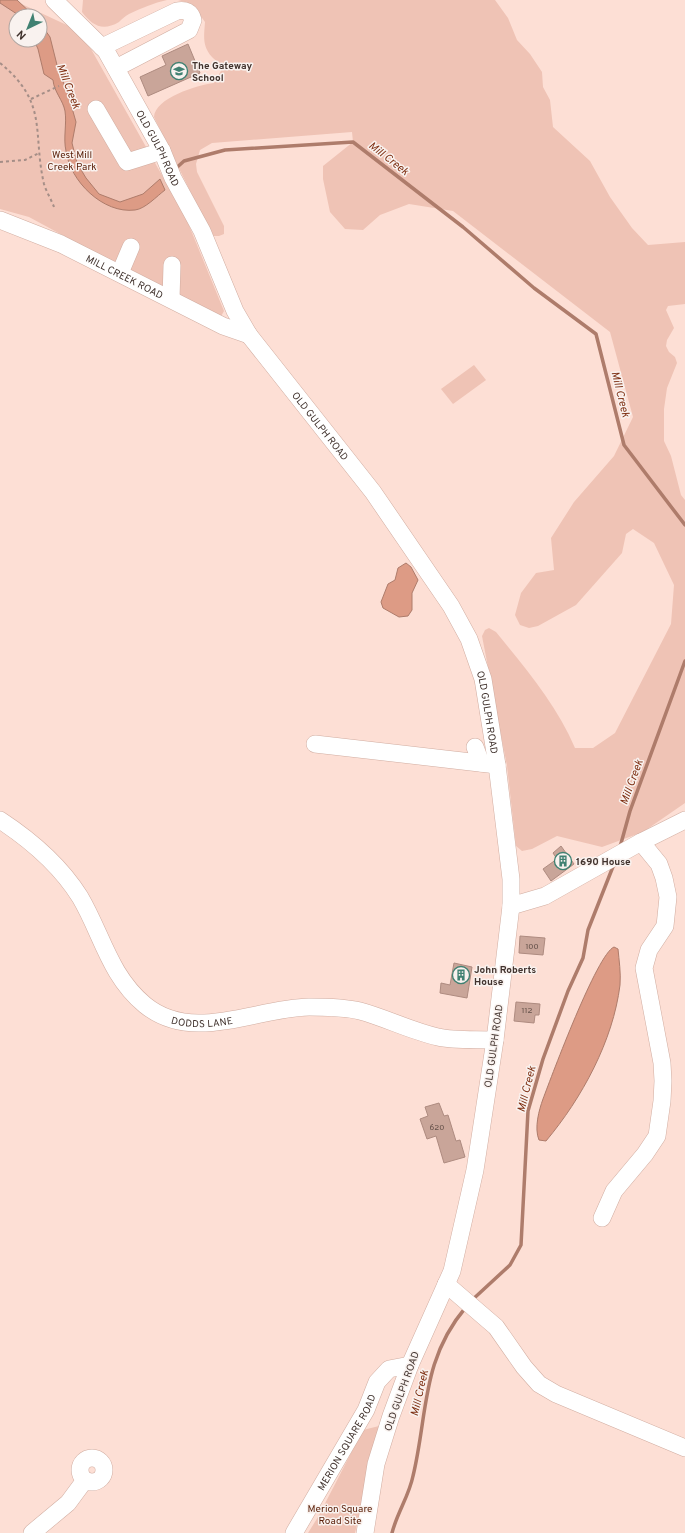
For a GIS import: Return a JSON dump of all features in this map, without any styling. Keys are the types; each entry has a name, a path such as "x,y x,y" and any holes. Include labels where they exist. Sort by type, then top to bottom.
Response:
{"street":[{"name":"OLD GULPH ROAD","path":"54,0 102,47 116,68 202,231 235,311 249,335 373,492 451,606 469,639 483,678 489,764 511,879 511,906 495,1040 475,1170 452,1271 410,1365 391,1416 376,1464 364,1533"},
{"path":"102,47 177,11 184,10 191,14 193,20 189,30 116,68"},
{"path":"96,109 127,162 167,164"},
{"name":"MILL CREEK ROAD","path":"0,220 61,244 224,326 249,335"},
{"path":"120,273 131,247"},
{"path":"171,299 172,265"},
{"path":"314,744 489,764"},
{"path":"475,747 489,764"},
{"name":"DODDS LANE","path":"0,820 36,846 58,867 80,898 111,963 123,981 145,1005 164,1016 189,1023 206,1024 273,1011 308,1007 341,1008 360,1011 439,1038 495,1040"},
{"path":"511,906 545,896 612,860 634,846 682,827"},
{"path":"602,1218 614,1191 645,1154 656,1136 662,1101 662,1063 644,968 649,950 664,926 668,897 659,864 634,846"},
{"path":"446,1284 496,1327 524,1367 539,1384 556,1394 685,1448"},
{"name":"MERION SQUARE ROAD","path":"294,1533 366,1410 377,1382 389,1369 410,1365"},
{"path":"32,1533 68,1503 85,1480"}],"path":[{"path":"0,63 17,78 31,99 39,133 39,153 45,185 54,207"},
{"path":"31,99 59,86"},
{"path":"0,162 25,160 39,153"}],"green space":[{"name":"West Mill Creek Park","path":"0,0 13,0 30,8 8,8 8,48 48,48 48,16 71,27 91,49 186,218 224,311 220,318 214,317 29,217 0,209"},
{"path":"83,0 167,0 152,4 134,12 113,25 102,27 94,24 82,12"},
{"path":"178,0 495,0 508,18 517,40 530,54 542,72 543,87 550,100 553,127 590,161 610,197 632,228 648,245 685,242 685,304 668,306 666,310 674,328 667,340 666,346 669,352 675,357 677,363 667,388 664,409 664,441 671,456 681,495 685,500 685,803 643,832 602,847 557,836 532,849 522,851 516,846 507,766 482,636 485,630 489,628 496,632 540,687 568,732 575,748 593,748 615,733 671,624 674,585 654,543 633,529 626,534 622,553 576,605 538,626 529,628 520,625 515,615 521,593 536,573 554,570 551,538 574,502 614,456 633,417 610,332 453,211 409,204 380,215 363,230 345,229 330,212 323,179 323,166 353,142 352,132 212,143 200,150 196,164 197,172 224,226 224,234 212,236 154,117 156,110 169,98 198,86 214,83 222,69 219,63 209,53 205,45 205,22 192,4"},
{"path":"474,365 486,380 453,404 441,389"},
{"name":"Merion Square Road Site","path":"379,1426 355,1533 308,1533 318,1517 363,1430"}],"shaded area":[{"path":"0,0 17,0 26,8 8,8 0,3"},
{"path":"48,34 76,122 72,143 77,163 86,178 99,194 120,202 143,194 160,179 165,190 151,202 135,210 123,210 111,207 100,201 81,184 69,162 65,146 64,107 53,80 44,74 38,49 48,48"},
{"path":"406,563 411,567 418,580 412,593 412,610 408,616 399,617 383,608 381,602 388,584 395,580 398,568"},
{"path":"614,947 618,949 620,985 611,1027 603,1048 594,1068 572,1106 546,1141 539,1140 537,1125 543,1099 586,992 606,955"}],"building":[{"name":"The Gateway School","path":"188,44 200,73 148,96 140,77 166,65 162,56"},
{"name":"1690 House","path":"561,846 574,864 551,881 543,869 557,859 553,853"},
{"path":"520,936 545,938 543,955 519,953"},
{"name":"John Roberts House","path":"454,963 472,967 467,998 440,993 441,983 450,985"},
{"path":"516,1002 540,1004 539,1015 535,1015 534,1023 514,1021"},
{"path":"439,1103 444,1116 448,1115 456,1141 460,1140 465,1157 444,1163 436,1136 427,1139 420,1119 428,1116 425,1107"}],"waterway":[{"name":"Mill Creek","path":"174,170 184,161 225,150 353,142 463,227 534,288 596,334 624,445 685,525"},
{"name":"Mill Creek","path":"620,847 630,811 685,661"},
{"name":"Mill Creek","path":"471,1301 510,1265 521,1245 528,1111 543,1059 568,991 583,958 588,930 614,864"},
{"name":"Mill Creek","path":"392,1533 409,1491 413,1476 418,1453 424,1409 433,1367 451,1327 466,1307"}],"place":[{"name":"The Gateway School","path":"179,71"},
{"name":"1690 House","path":"563,861"},
{"name":"John Roberts House","path":"461,975"}]}
